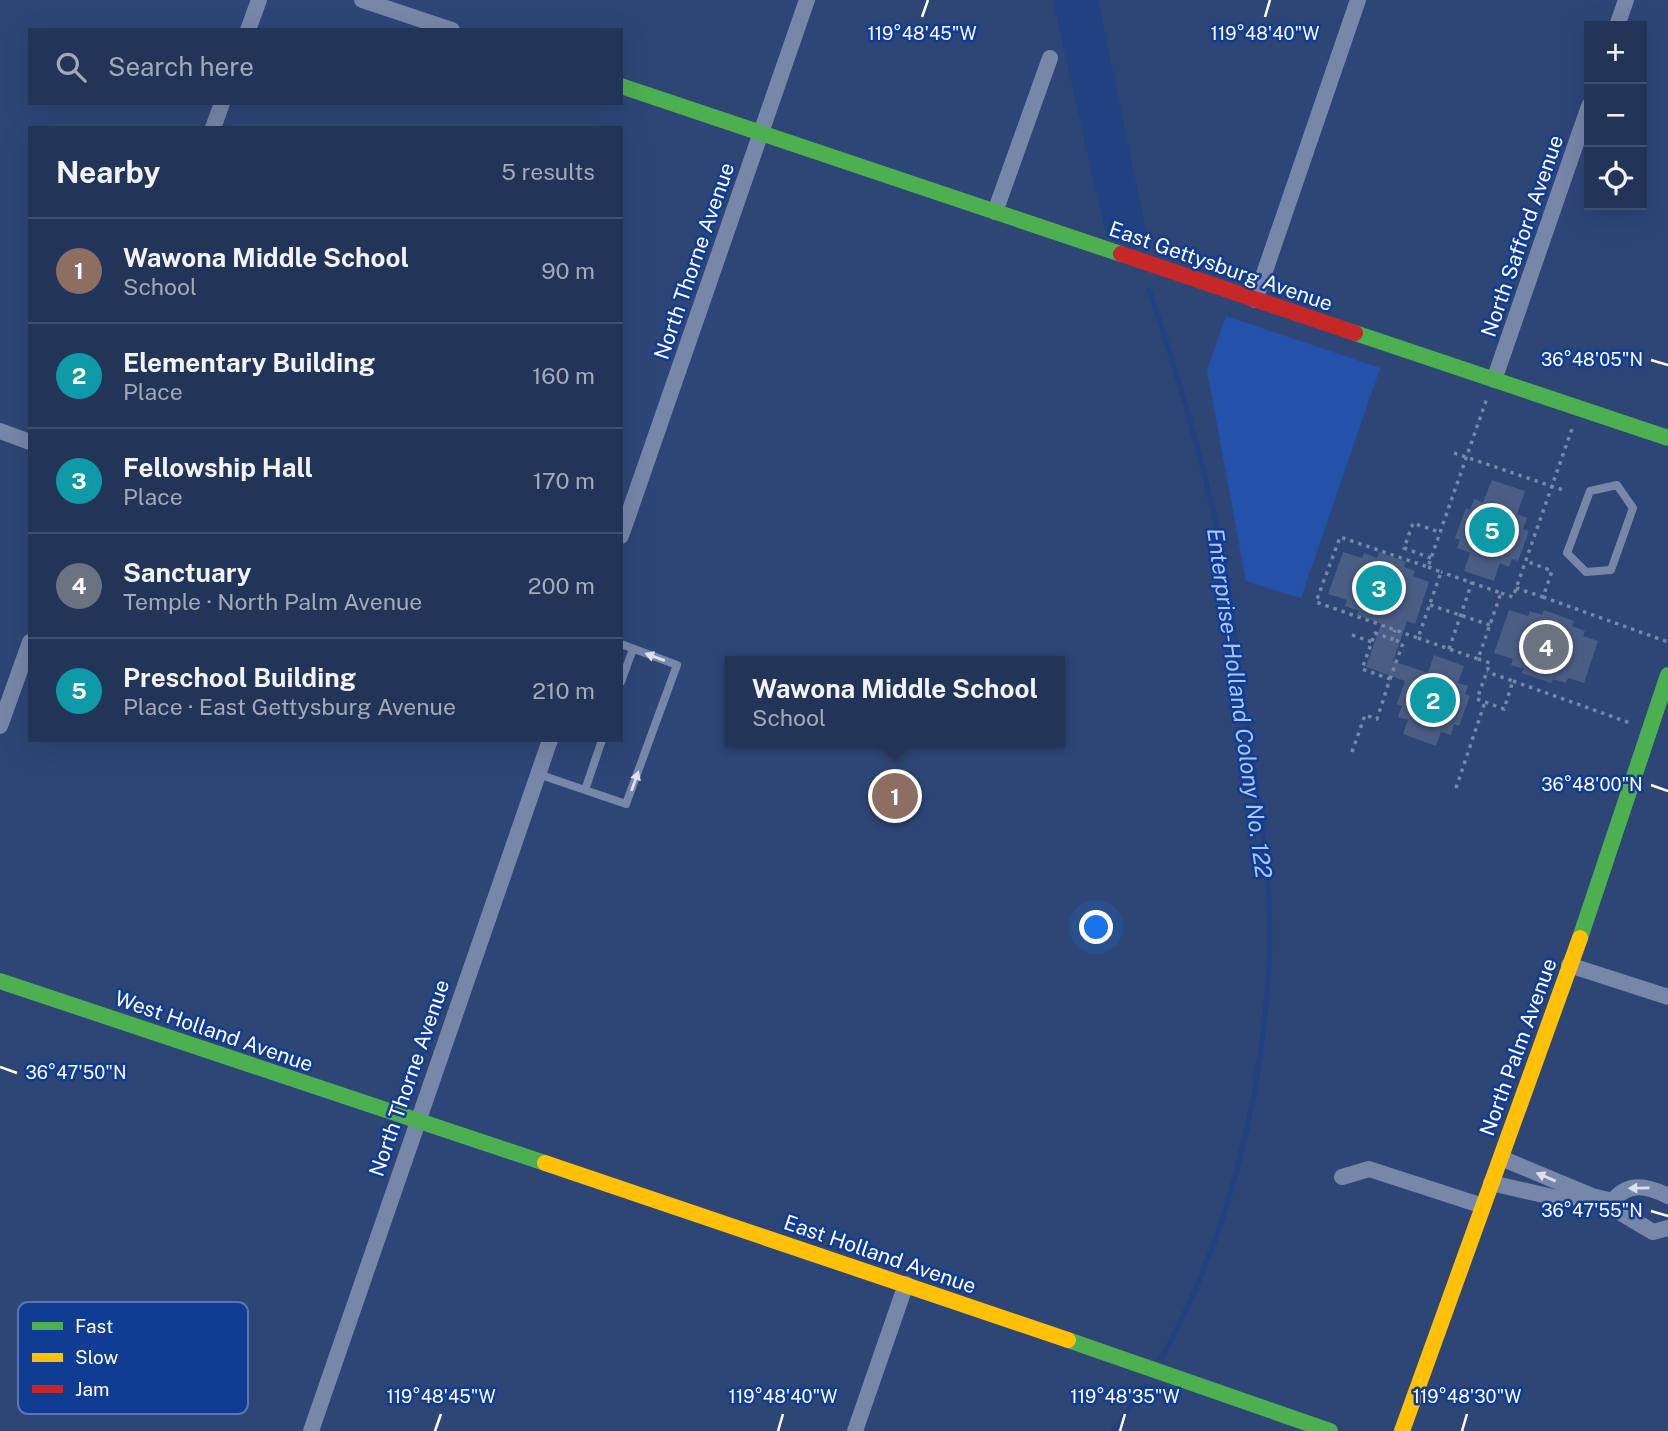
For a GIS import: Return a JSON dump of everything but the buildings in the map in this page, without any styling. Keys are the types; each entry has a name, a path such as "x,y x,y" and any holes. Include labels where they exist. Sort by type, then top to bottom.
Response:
{"street":[{"path":"249,28 259,0"},
{"path":"362,0 446,28"},
{"name":"North Thorne Avenue","path":"623,530 807,0"},
{"path":"1255,300 1358,0"},
{"path":"1619,21 1626,0"},
{"path":"995,212 1050,58"},
{"name":"East Gettysburg Avenue","path":"623,87 1668,438"},
{"path":"214,126 221,105"},
{"name":"North Safford Avenue","path":"1494,380 1584,120"},
{"path":"0,431 28,441"},
{"path":"0,726 28,648"},
{"name":"North Palm Avenue","path":"1402,1431 1569,965 1668,674"},
{"name":"North Thorne Avenue","path":"311,1431 415,1121 549,742"},
{"path":"1569,965 1668,997"},
{"name":"West Holland Avenue","path":"0,981 415,1121"},
{"name":"East Holland Avenue","path":"415,1121 906,1284 1329,1431"},
{"path":"1501,1158 1592,1196 1613,1200 1621,1213 1640,1227 1653,1232 1668,1228"},
{"path":"1342,1177 1369,1169 1483,1206"},
{"path":"1492,1183 1561,1199 1592,1196"},
{"path":"1613,1200 1620,1192 1630,1187 1653,1188 1668,1196"},
{"path":"855,1431 906,1284"}],"lane":[{"path":"1617,485 1633,508 1629,520 1611,570 1586,572 1567,554 1590,491 1617,485"},
{"path":"538,774 626,804 677,665 623,645"},
{"path":"623,676 633,649"},
{"path":"585,790 601,742"}],"path":[{"path":"1428,567 1494,380"},
{"path":"1513,681 1504,709 1477,699 1490,663 1316,602 1339,537 1513,597 1579,408"},
{"path":"1454,453 1563,490"},
{"path":"1431,558 1404,548 1413,523 1440,532"},
{"path":"1525,561 1552,570 1543,597"},
{"path":"1418,638 1441,572"},
{"path":"1448,649 1472,582"},
{"path":"1516,588 1668,642"},
{"path":"1478,659 1501,593"},
{"path":"1430,605 1490,625"},
{"path":"1392,639 1395,630"},
{"path":"1352,752 1365,715 1377,719 1403,643 1375,633 1362,669 1390,679"},
{"path":"1352,635 1372,642"},
{"path":"1487,672 1650,729"},
{"path":"1456,788 1485,702"}],"shaded area":[{"path":"1053,0 1098,0 1149,245 1105,231"},
{"path":"1226,316 1380,368 1301,598 1246,581 1207,370"}],"waterway":[{"name":"Enterprise-Holland Colony No. 122","path":"1149,290 1192,427 1225,567 1263,833 1270,934 1265,1019 1258,1070 1237,1170 1205,1267 1161,1359"},
{"name":"Enterprise-Holland Colony No. 122","path":"1113,1431 1146,1385"}],"traffic: fast":[{"path":"623,87 1121,254"},
{"path":"1355,333 1668,438"},
{"path":"1580,938 1668,675"},
{"path":"0,981 545,1163"},
{"path":"1068,1340 1330,1431"}],"traffic: slow":[{"path":"1402,1431 1580,938"},
{"path":"545,1163 1068,1340"}],"traffic: jam":[{"path":"1121,254 1355,333"}],"place":[{"name":"Preschool Building","path":"1492,530"},
{"name":"Fellowship Hall","path":"1379,588"},
{"name":"Sanctuary","path":"1546,647"},
{"name":"Elementary Building","path":"1433,700"},
{"name":"Wawona Middle School","path":"895,796"}]}
